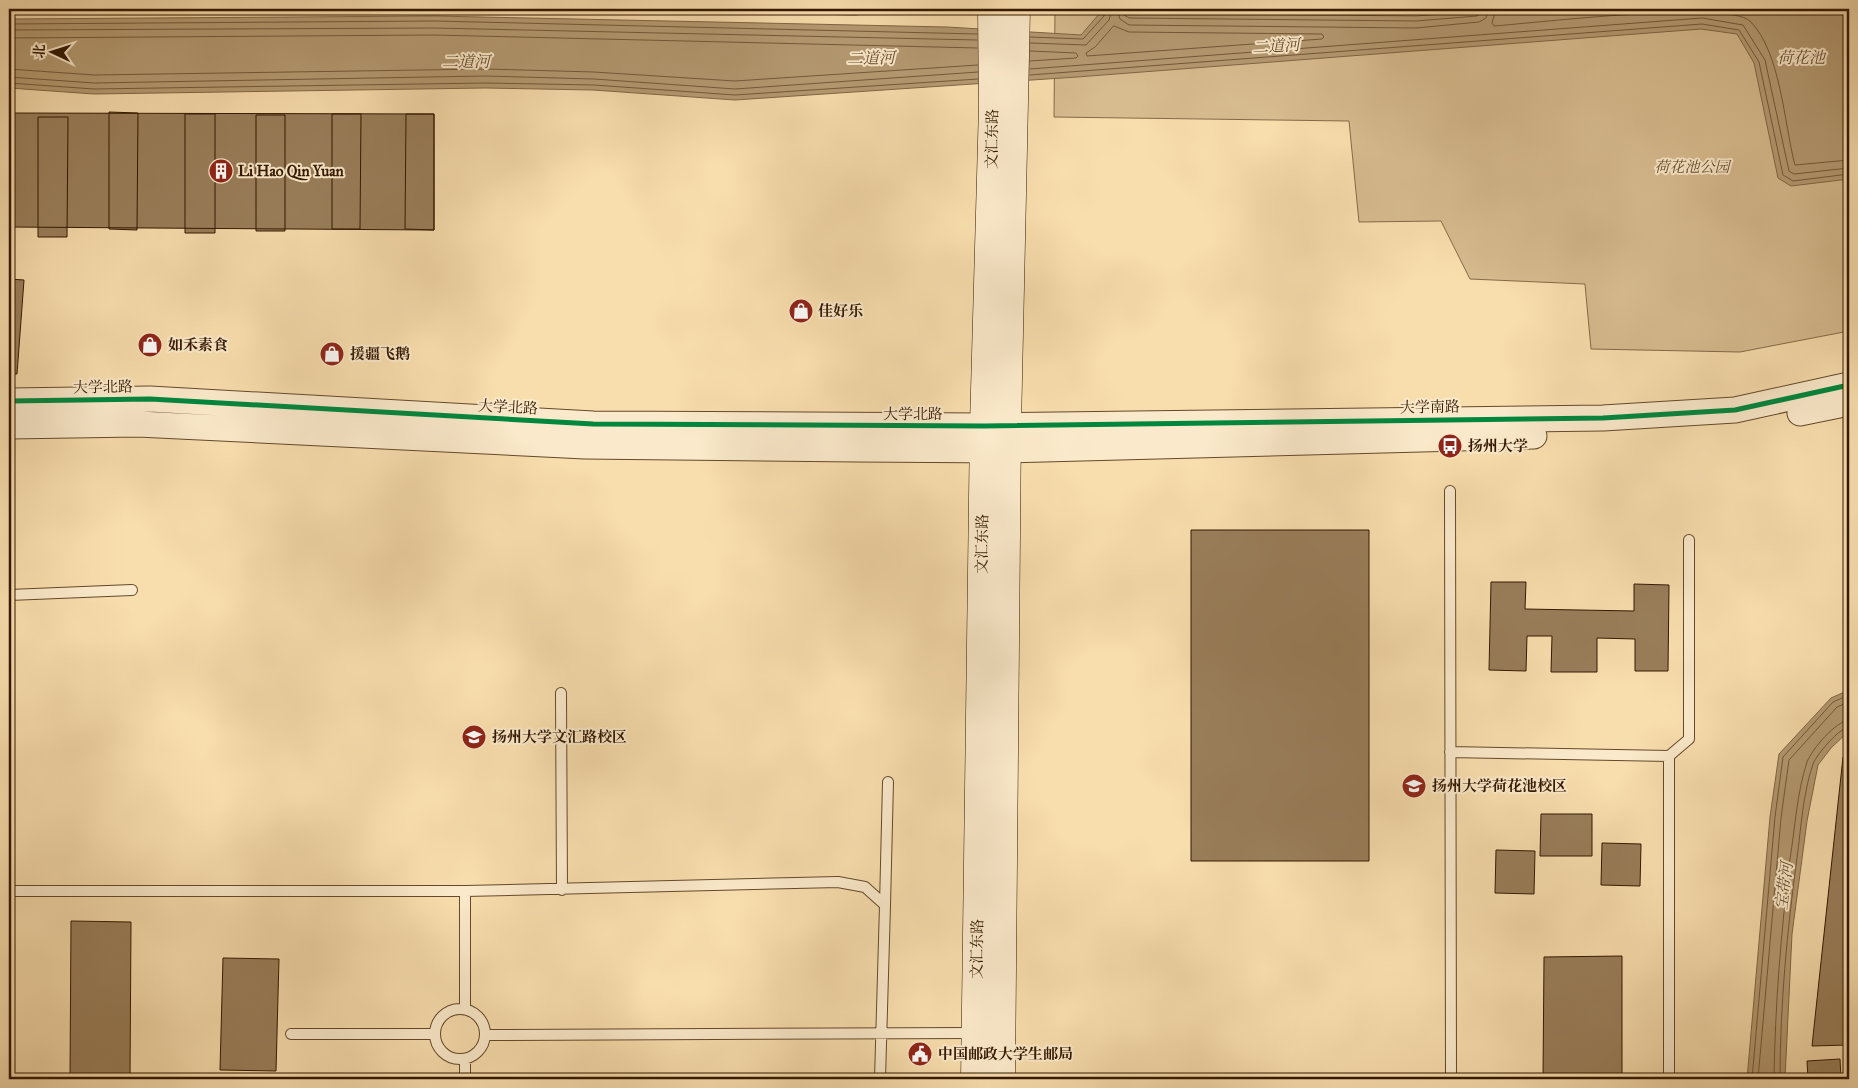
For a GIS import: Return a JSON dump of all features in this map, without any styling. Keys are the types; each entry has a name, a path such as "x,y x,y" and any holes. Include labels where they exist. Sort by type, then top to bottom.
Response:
{"main road":[{"name":"文汇东路","path":"1001,1079 989,1033 996,438 1004,13"},
{"name":"文汇东路","path":"975,1079 989,1033"}],"street":[{"name":"大学南路","path":"996,438 1603,418 1735,410 1849,385"},
{"name":"大学北路","path":"9,401 150,399 592,424 996,438"},
{"name":"大学南路","path":"996,438 1610,434 1734,426 1849,403"},
{"path":"9,426 138,424 585,446 996,438"}],"lane":[{"path":"1450,491 1451,1079"},
{"path":"1450,752 1669,756 1689,739 1689,540"},
{"path":"9,595 132,590"},
{"path":"561,693 562,890"},
{"path":"1669,756 1669,1079"},
{"path":"880,1079 888,782"},
{"path":"9,891 562,890 838,882 865,886 885,905"},
{"path":"465,890 465,1008"},
{"path":"465,1008 479,1017 484,1024 485,1035 480,1050 465,1059 448,1056 441,1050 435,1034 436,1025 447,1012 465,1008"},
{"path":"485,1035 989,1033"},
{"path":"291,1034 435,1034"},
{"path":"465,1059 465,1079"}],"green space":[{"path":"602,9 889,9 889,11 855,15"},
{"name":"荷花池公园","path":"1055,9 1849,9 1849,331 1740,352 1591,349 1585,284 1470,279 1441,221 1359,222 1349,121 1054,117"}],"water":[{"path":"1101,9 1128,9 1129,13 1416,16 1505,9 1849,9 1849,179 1791,186 1778,178 1754,63 1737,34 1701,29 1077,77 735,100 593,90 485,88 94,94 9,88 9,19 435,16 947,27 1081,35 1100,13"},
{"name":"宝带河","path":"1849,690 1849,731 1831,748 1818,765 1807,821 1792,934 1785,1079 1747,1079 1770,817 1779,754 1831,698"}],"building":[{"path":"109,112 138,113 137,230 109,229"},
{"name":"Li Hao Qin Yuan","path":"9,113 434,114 434,230 9,227"},
{"path":"185,114 215,114 215,233 185,233"},
{"path":"332,114 361,114 360,229 332,229"},
{"path":"406,114 434,114 434,230 405,229"},
{"path":"256,115 285,115 285,231 256,231"},
{"path":"38,117 68,117 67,237 38,237"},
{"path":"9,279 24,280 17,374 9,374"},
{"path":"1191,530 1369,530 1369,861 1191,861"},
{"path":"1491,582 1526,582 1525,609 1634,611 1634,584 1669,585 1668,671 1635,671 1635,639 1597,638 1597,672 1551,672 1552,636 1527,636 1526,671 1489,670"},
{"path":"1843,757 1849,757 1848,1045 1812,1046"},
{"path":"1541,814 1592,814 1592,856 1540,856"},
{"path":"1602,843 1641,844 1640,886 1601,885"},
{"path":"1496,850 1535,851 1534,894 1495,893"},
{"path":"71,921 131,922 130,1079 70,1079"},
{"path":"1622,956 1622,1079 1543,1079 1544,957"},
{"path":"223,958 279,959 276,1071 220,1070"},
{"path":"1840,1059 1841,1079 1808,1079 1807,1061"}],"cycle path":[{"path":"9,401 150,399 593,424 984,426 1603,418 1735,410 1849,385"}],"place":[{"name":"Li Hao Qin Yuan","path":"221,171"},
{"name":"佳好乐","path":"801,311"},
{"name":"如禾素食","path":"150,345"},
{"name":"援疆飞鹅","path":"332,354"},
{"name":"扬州大学","path":"1450,446"},
{"name":"扬州大学文汇路校区","path":"474,737"},
{"name":"扬州大学荷花池校区","path":"1414,786"},
{"name":"中国邮政大学生邮局","path":"920,1054"}],"water label":[{"name":"二道河","path":"1276,46"},
{"name":"荷花池","path":"1801,57"},
{"name":"二道河","path":"871,58"},
{"name":"二道河","path":"466,61"}]}
